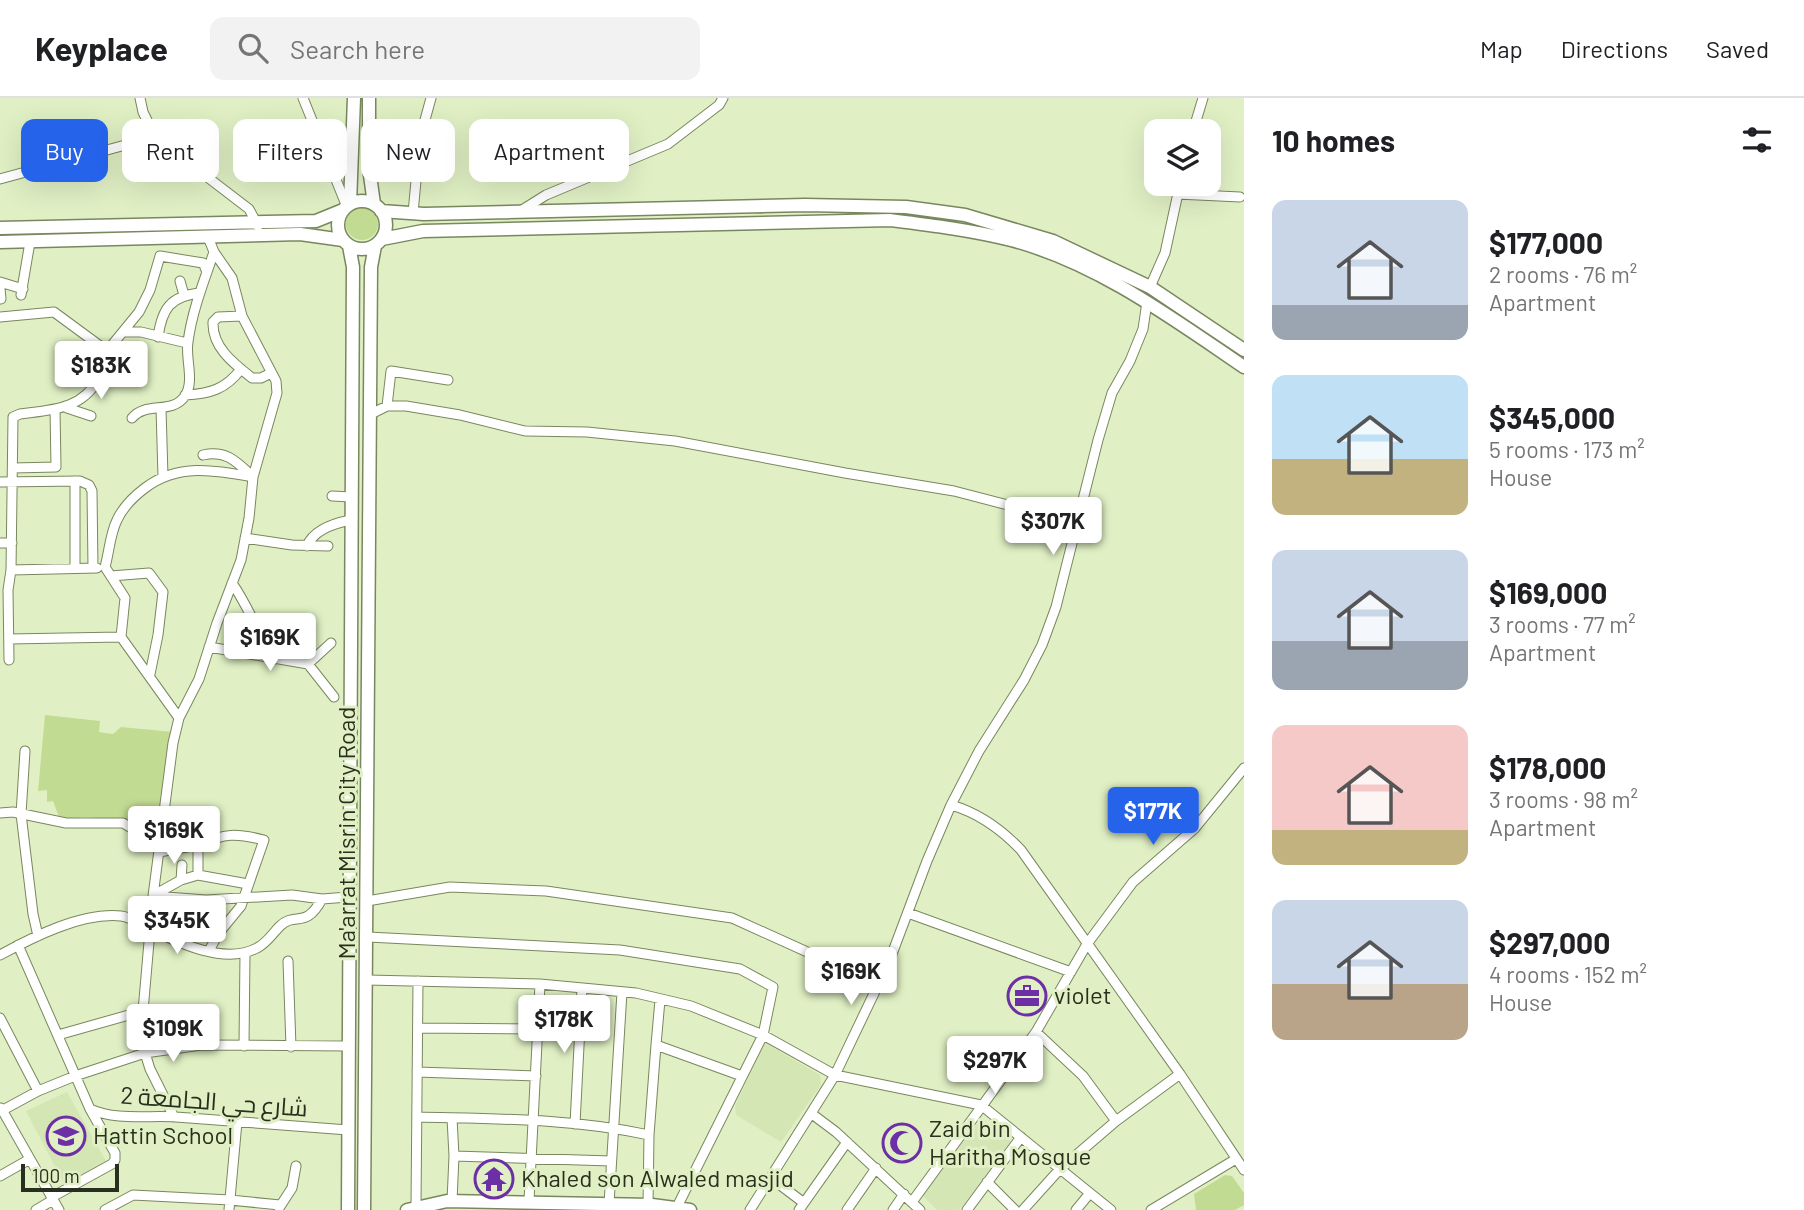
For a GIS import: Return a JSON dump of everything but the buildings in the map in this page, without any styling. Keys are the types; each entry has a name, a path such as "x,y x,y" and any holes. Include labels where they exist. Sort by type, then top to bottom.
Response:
{"main road":[{"path":"346,243 338,224 347,207 354,98"},
{"path":"369,98 369,168 378,207 386,225 379,242"},
{"path":"0,242 208,237 316,221 361,201 413,213 517,213 805,205 906,207 965,215 1053,241 1150,287 1244,350"},
{"path":"0,228 258,229 300,234 362,249 423,230 890,220 1012,240 1050,253 1147,302 1244,366"},
{"name":"Ma'arrat Misrin City Road","path":"364,1210 371,267 379,242"},
{"name":"Ma'arrat Misrin City Road","path":"346,243 353,267 348,1210"},
{"path":"348,899 367,901"},
{"path":"412,1208 452,1201 529,1201 684,1208"}],"street":[{"path":"140,98 146,119"},
{"path":"303,98 347,207"},
{"path":"413,213 420,138 431,98"},
{"path":"517,213 546,195 668,144 719,105 723,98"},
{"path":"1197,119 1203,98"},
{"path":"0,179 122,146"},
{"path":"214,182 249,209 258,229"},
{"path":"1150,287 1165,253 1177,196"},
{"path":"1219,196 1240,197"},
{"path":"174,1117 145,1053 143,1011 153,896 173,743 179,718 200,679 241,560 253,477 277,393 276,381 242,316 232,278 214,252 208,237"},
{"path":"0,282 22,292 30,242"},
{"path":"132,418 141,409 173,405 185,395 190,379 187,344 214,252"},
{"path":"67,408 90,391 99,379 107,351 139,312 150,290 160,256 203,263 207,272"},
{"path":"180,281 184,295"},
{"path":"0,288 1,299"},
{"path":"158,337 163,313 184,295 200,293"},
{"path":"750,1210 835,1075 878,984 951,805 979,751 1024,680 1042,645 1056,607 1112,393 1130,361 1143,328 1147,302"},
{"path":"0,317 54,312 107,351"},
{"path":"242,316 218,317 213,322 212,336 241,369 256,379 271,373"},
{"path":"123,332 141,332 187,344"},
{"path":"185,395 206,394 218,390 227,385 241,369"},
{"path":"387,406 391,371 448,380"},
{"path":"369,415 387,406 406,406 460,415 525,431 587,432 675,441 819,469 954,491 1077,523"},
{"path":"9,660 8,590 14,482 13,417 67,408 91,416"},
{"path":"162,408 163,477"},
{"path":"13,468 56,467 55,409"},
{"path":"203,456 217,453 228,455 253,477"},
{"path":"179,718 121,637 125,598 108,571 116,521 131,499 174,472 200,470 253,477"},
{"path":"75,481 75,568"},
{"path":"0,482 86,482 91,489 93,568"},
{"path":"331,496 351,497"},
{"path":"307,546 310,540 330,525 351,520"},
{"path":"245,538 328,546"},
{"path":"0,543 12,543"},
{"path":"11,570 93,568 149,573 163,592 150,674"},
{"path":"232,583 275,659"},
{"path":"9,639 121,637"},
{"path":"308,664 331,643"},
{"path":"209,647 308,664 334,696"},
{"path":"25,751 21,814 33,920 38,936"},
{"path":"912,1202 1036,1032 1087,944 1133,882 1195,828 1244,768"},
{"path":"951,805 979,816 1013,842 1180,1074 1244,1170"},
{"path":"0,813 21,814 59,822 124,823 144,835 162,834"},
{"path":"159,852 237,834 264,840 239,909 218,934 209,951"},
{"path":"198,845 198,875"},
{"path":"181,898 178,882 182,865"},
{"path":"153,896 178,882 198,875 248,884"},
{"path":"367,901 450,887 546,891 732,918 878,984"},
{"path":"153,896 243,898 297,895 348,899"},
{"path":"0,955 66,925 119,915 209,951 245,953 264,944 284,923 311,915 322,899"},
{"path":"908,913 1071,972"},
{"path":"368,937 620,950 740,969 772,987 763,1035 684,1208"},
{"name":"شارع حي الجامعة 2","path":"18,945 90,1109 114,1116 174,1117 348,1130"},
{"path":"244,1046 245,953"},
{"path":"288,961 290,1047"},
{"path":"367,980 540,984 636,993 691,1006 763,1035 835,1075 981,1105 1111,1210"},
{"path":"412,1208 417,1117 418,981"},
{"path":"529,1201 540,984"},
{"path":"575,1124 582,988"},
{"path":"609,1203 622,992"},
{"path":"648,1205 649,1135 660,1000"},
{"path":"58,1035 143,1011"},
{"path":"0,1018 38,1091"},
{"path":"418,1028 538,1029"},
{"path":"1036,1032 1083,1076 1116,1121"},
{"path":"59,1210 1,1108 75,1076 145,1053 201,1045 348,1046"},
{"path":"656,1045 742,1076"},
{"path":"417,1072 536,1076"},
{"path":"1023,1210 1060,1168 1116,1121 1180,1074"},
{"path":"36,1210 115,1160 114,1153 90,1109"},
{"path":"812,1114 847,1142 920,1210"},
{"path":"417,1117 533,1120 613,1127 649,1135"},
{"path":"452,1118 452,1201"},
{"path":"230,1205 237,1122"},
{"path":"967,1210 1021,1137"},
{"path":"771,1178 802,1206 847,1142"},
{"path":"454,1156 611,1161"},
{"path":"0,1176 30,1159"},
{"path":"1151,1210 1236,1159"},
{"path":"105,1210 133,1195 279,1208 292,1188 296,1166"},
{"path":"847,1210 876,1168"},
{"path":"987,1182 1014,1210"},
{"path":"1076,1210 1090,1193"},
{"path":"893,1210 904,1194"}],"shaded area":[{"path":"362,208 374,212 378,224 374,236 362,240 350,236 346,224 350,212"},
{"path":"45,715 100,721 99,732 113,734 121,727 173,732 159,829 145,831 126,820 85,817 60,820 53,801 47,802 47,790 38,791"},
{"path":"765,1043 820,1075 821,1085 781,1142 736,1115 735,1106"},
{"name":"Hattin School","path":"67,1092 106,1161 64,1184 26,1111"},
{"path":"982,1118 1013,1143 959,1210 937,1210 921,1194"},
{"path":"1225,1175 1232,1176 1244,1193 1244,1205 1235,1210 1196,1210 1194,1194"}],"place":[{"name":"violet","path":"1027,996"},
{"name":"Hattin School","path":"66,1136"},
{"name":"Zaid bin Haritha Mosque","path":"902,1143"},
{"name":"Khaled son Alwaled masjid","path":"494,1179"}]}
